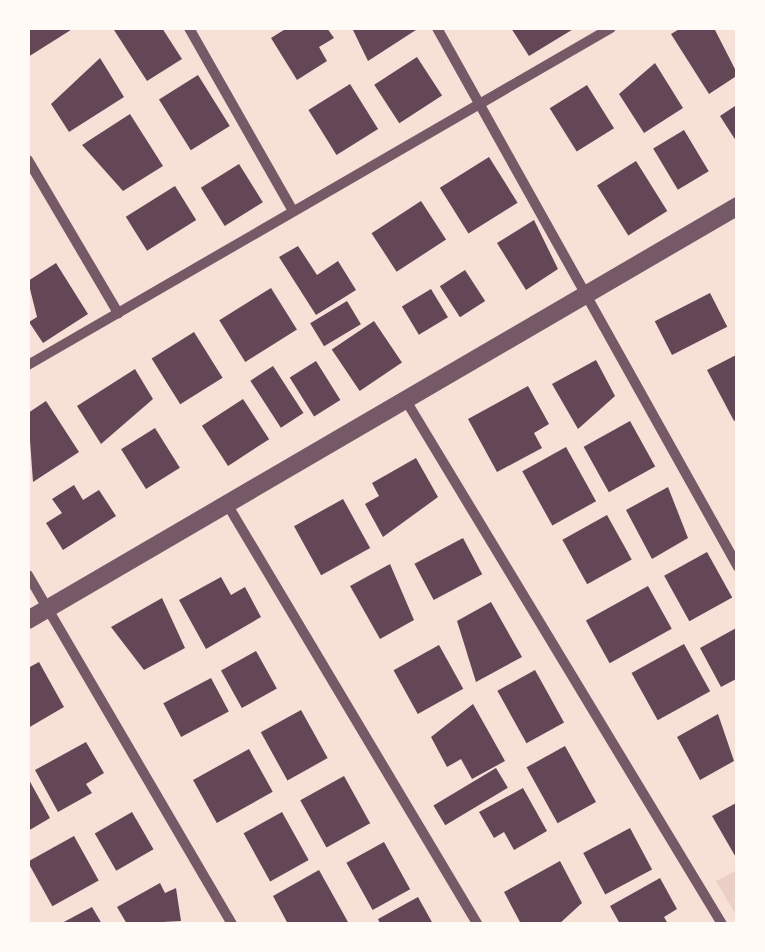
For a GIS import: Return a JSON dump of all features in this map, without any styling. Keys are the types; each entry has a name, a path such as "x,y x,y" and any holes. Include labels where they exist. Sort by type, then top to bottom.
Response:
{"street":[{"path":"189,28 293,211"},
{"path":"437,28 738,567"},
{"path":"28,365 611,28"},
{"path":"28,160 118,313"},
{"path":"28,620 738,206"},
{"path":"405,399 722,924"},
{"path":"227,504 477,924"},
{"path":"28,575 232,924"}],"shaded area":[{"path":"737,870 737,917 716,881"}],"building":[{"path":"28,28 74,28 28,57"},
{"path":"162,28 182,59 147,81 114,30"},
{"path":"287,28 327,28 334,38 319,47 327,61 297,80 271,38"},
{"path":"352,28 419,28 368,61"},
{"path":"511,28 575,28 529,56"},
{"path":"681,28 714,28 738,75 709,94 671,34"},
{"path":"417,57 442,96 399,123 374,85"},
{"path":"100,58 124,97 69,132 51,104"},
{"path":"655,63 683,108 644,133 619,94"},
{"path":"198,75 230,126 191,150 159,99"},
{"path":"350,84 378,129 337,155 308,110"},
{"path":"587,85 614,128 577,152 550,108"},
{"path":"738,104 738,144 720,116"},
{"path":"130,114 163,166 123,191 82,145"},
{"path":"684,130 709,171 678,190 653,149"},
{"path":"489,157 518,203 468,234 440,188"},
{"path":"636,161 667,211 628,235 597,185"},
{"path":"239,164 263,202 225,226 201,188"},
{"path":"175,186 196,220 147,251 126,217"},
{"path":"421,201 446,240 397,272 372,233"},
{"path":"534,220 558,269 526,290 497,243"},
{"path":"298,246 317,275 338,261 356,290 316,315 279,257"},
{"path":"56,263 88,314 43,343 29,322 37,317 28,281"},
{"path":"465,270 485,301 460,317 440,286"},
{"path":"271,288 297,330 245,362 219,320"},
{"path":"431,289 448,317 419,335 402,307"},
{"path":"710,293 727,327 672,355 655,321"},
{"path":"347,301 361,324 324,346 310,323"},
{"path":"374,321 402,362 360,391 332,350"},
{"path":"194,332 223,378 180,404 152,358"},
{"path":"738,354 738,419 734,421 707,370"},
{"path":"596,360 615,396 578,429 552,384"},
{"path":"316,361 340,400 314,416 290,377"},
{"path":"273,366 303,413 281,428 250,381"},
{"path":"135,369 153,399 101,444 77,406"},
{"path":"528,386 549,424 534,433 542,448 497,472 468,419"},
{"path":"243,399 269,439 228,466 202,426"},
{"path":"46,401 79,452 33,482 28,413"},
{"path":"630,421 655,466 609,492 584,447"},
{"path":"155,428 180,468 146,489 121,449"},
{"path":"566,447 596,501 552,525 522,471"},
{"path":"416,458 438,497 383,537 365,504 379,496 372,483"},
{"path":"74,485 83,500 99,490 116,516 63,550 46,523 62,513 52,499"},
{"path":"668,487 688,538 652,559 626,510"},
{"path":"343,499 370,548 321,575 294,526"},
{"path":"607,515 632,560 587,584 562,540"},
{"path":"463,538 482,574 434,600 414,564"},
{"path":"707,552 732,597 689,621 664,576"},
{"path":"390,564 414,620 380,639 350,586"},
{"path":"221,577 231,595 245,587 261,617 206,649 179,600"},
{"path":"648,586 672,629 610,663 586,620"},
{"path":"162,598 185,648 144,670 111,627"},
{"path":"491,602 522,657 476,682 457,621"},
{"path":"738,627 738,678 721,687 700,648"},
{"path":"684,644 710,691 658,720 632,673"},
{"path":"439,645 463,689 418,714 394,670"},
{"path":"256,651 277,689 242,708 221,670"},
{"path":"39,662 64,707 28,728 28,668"},
{"path":"535,670 564,722 526,743 497,691"},
{"path":"211,678 229,712 181,737 163,703"},
{"path":"473,704 505,761 472,779 461,759 447,767 431,737"},
{"path":"301,710 328,758 287,780 261,732"},
{"path":"718,714 734,761 700,780 677,737"},
{"path":"86,742 104,773 86,784 92,793 58,812 35,770"},
{"path":"565,746 596,802 558,823 527,767"},
{"path":"249,749 273,792 217,823 193,780"},
{"path":"496,768 508,788 445,825 433,806"},
{"path":"344,776 370,823 326,847 300,800"},
{"path":"28,778 50,818 28,831"},
{"path":"523,788 547,831 514,850 504,832 494,838 479,812"},
{"path":"738,802 738,861 712,816"},
{"path":"132,812 154,849 116,871 95,834"},
{"path":"282,812 309,860 270,881 244,833"},
{"path":"630,828 652,869 605,894 583,853"},
{"path":"74,836 99,881 52,906 28,861"},
{"path":"384,842 410,889 373,910 346,863"},
{"path":"560,861 582,903 559,924 521,924 504,892"},
{"path":"319,870 348,922 288,924 273,896"},
{"path":"660,878 677,909 664,917 668,924 620,924 610,906"},
{"path":"160,883 165,893 176,888 181,921 127,924 117,907"},
{"path":"418,897 433,924 380,924 378,919"},
{"path":"92,907 102,924 60,924"}]}
